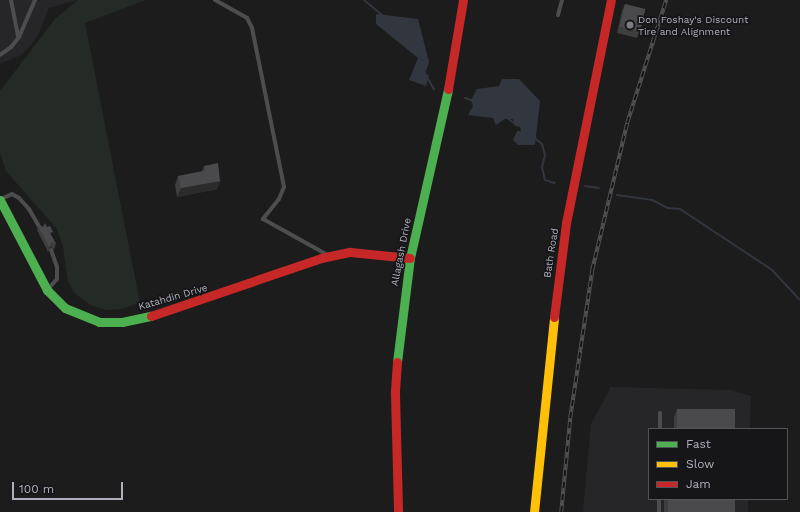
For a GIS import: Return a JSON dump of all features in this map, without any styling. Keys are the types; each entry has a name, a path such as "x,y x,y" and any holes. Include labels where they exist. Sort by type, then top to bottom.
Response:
{"street":[{"name":"Allagash Drive","path":"398,512 395,394 400,325 410,258 450,81 463,0"},
{"name":"Bath Road","path":"534,512 558,280 578,160 612,0"},
{"name":"Katahdin Drive","path":"0,200 47,290 65,308 82,317 99,322 122,322 159,314 329,256 350,252 410,258"}],"lane":[{"path":"11,0 18,37"},
{"path":"0,55 11,47 18,37 35,0"},
{"path":"215,0 247,18 252,28 284,187 279,199 263,220 329,256"},
{"path":"558,15 562,0"},
{"path":"0,200 12,194 19,198 30,209 40,228"},
{"path":"47,290 57,278 57,267 51,250"},
{"path":"660,413 660,428"},
{"path":"659,500 659,512"}],"shaded area":[{"path":"0,0 77,0 49,8 38,35 30,46 21,55 0,64"},
{"path":"78,0 146,0 85,23 140,303 121,309 107,310 92,306 74,293 68,281 63,246 57,229 6,171 0,153 0,91 55,19"},
{"path":"376,14 418,19 429,62 425,74 429,75 426,86 409,80 418,58 376,24"},
{"path":"502,79 519,79 540,101 535,145 518,145 513,140 517,131 521,131 520,127 515,126 513,119 505,119 496,125 493,118 468,115 473,106 471,100 477,89 499,86"},
{"path":"611,387 730,390 751,396 750,428 648,428 648,500 748,500 748,512 583,512 591,424"}],"building":[{"name":"Don Foshay's Discount Tire and Alignment","path":"625,4 645,9 640,31 619,26"},
{"path":"218,163 220,181 181,188 178,176 205,171 204,166"},
{"path":"45,223 47,227 50,226 53,232 50,233 56,244 51,242 49,247 38,226 43,227"},
{"path":"677,409 735,409 735,428 677,428"},
{"path":"668,500 735,500 735,512 668,512"}],"waterway":[{"path":"364,0 383,16"},
{"path":"424,72 434,89"},
{"path":"465,98 474,101"},
{"path":"507,118 515,124"},
{"path":"533,137 542,144 545,155 542,167 545,180 555,183"},
{"path":"585,186 599,188"},
{"path":"617,195 652,200 668,208 680,209 772,270 800,300"}],"railway":[{"path":"561,512 570,418 592,270 627,123 666,0"}],"traffic: fast":[{"path":"397,362 410,258 448,89"},
{"path":"0,200 47,290 65,308 99,322 122,322 151,316"}],"traffic: slow":[{"path":"534,512 554,317"}],"traffic: jam":[{"path":"448,89 463,0"},
{"path":"554,317 566,223 611,0"},
{"path":"151,316 321,258 350,252 410,258"},
{"path":"397,362 395,394 398,512"}],"place":[{"name":"Don Foshay's Discount Tire and Alignment","path":"630,25"}]}
